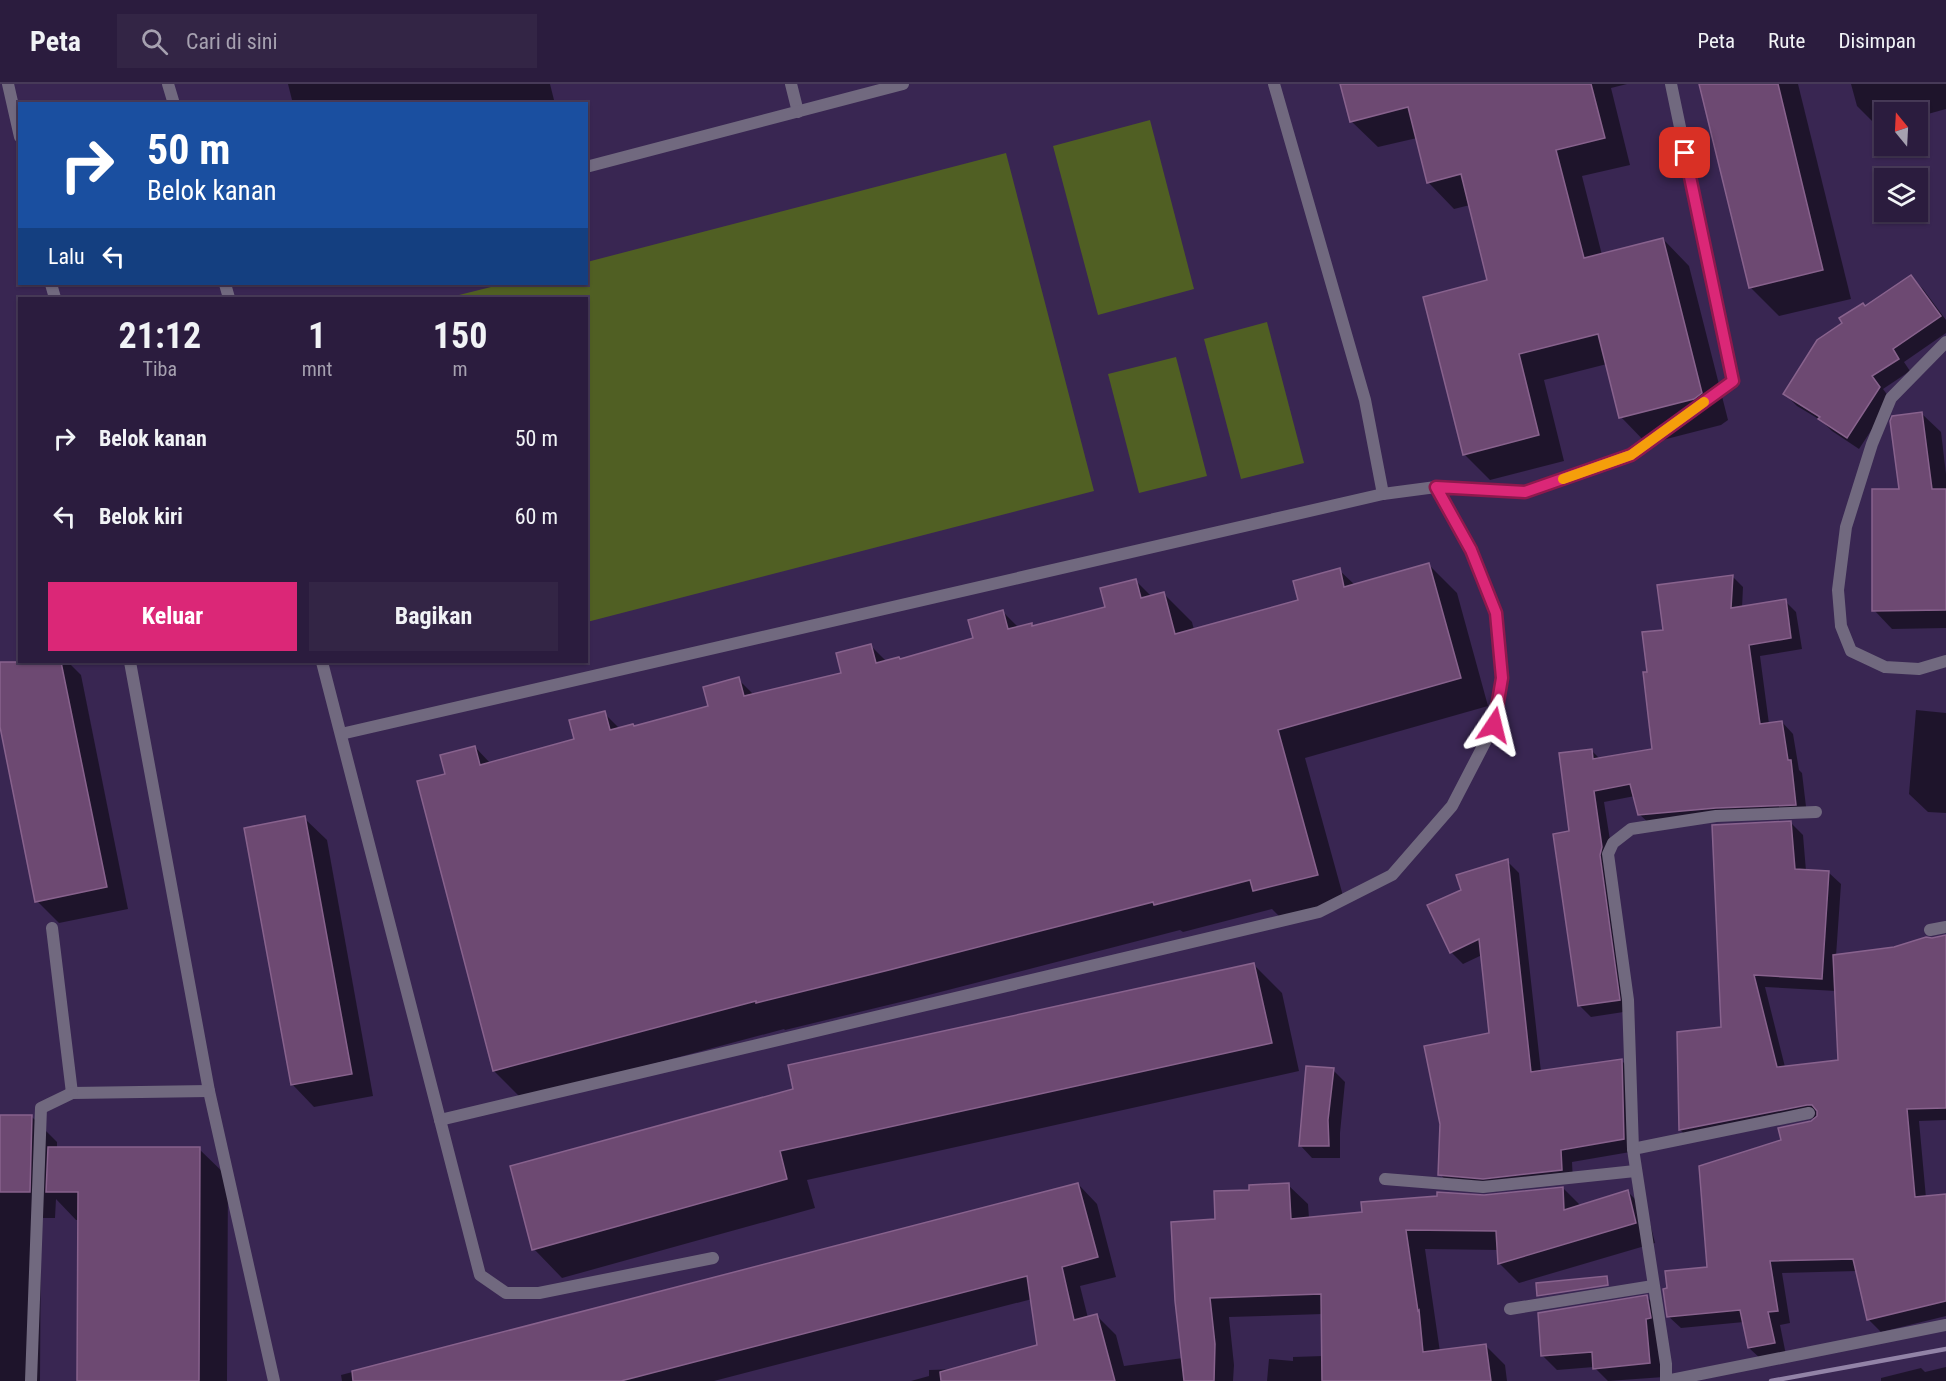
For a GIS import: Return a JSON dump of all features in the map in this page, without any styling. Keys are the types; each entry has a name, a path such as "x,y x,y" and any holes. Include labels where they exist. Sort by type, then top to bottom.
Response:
{"street":[{"path":"8,84 18,128"},
{"path":"168,84 173,102"},
{"path":"791,84 798,112"},
{"path":"588,166 903,84"},
{"path":"1274,84 1365,400 1383,495"},
{"path":"341,734 1383,495 1436,487 1525,492 1631,455 1733,381 1671,84"},
{"path":"1946,342 1891,398 1872,444 1846,527 1838,590 1841,626 1851,651 1885,667 1919,669 1946,661"},
{"path":"440,1120 1319,912 1392,875 1452,806 1494,725 1502,678 1496,613 1471,550 1436,487"},
{"path":"130,663 209,1091 274,1381"},
{"path":"322,663 480,1275 506,1293 539,1293 712,1258"},
{"path":"1816,812 1716,816 1631,829 1613,843 1608,854 1628,1000 1635,1171 1666,1364 1665,1381 1946,1325"},
{"path":"1930,930 1946,927"},
{"path":"52,928 72,1093"},
{"path":"32,1381 41,1108 72,1093 209,1091"},
{"path":"1633,1149 1809,1113"},
{"path":"1385,1179 1483,1187 1635,1171"},
{"path":"1510,1309 1653,1286"}],"green space":[{"path":"1150,120 1194,289 1098,315 1053,146"},
{"path":"1006,153 1094,491 588,622 588,297 451,297 499,285 588,285 588,262"},
{"path":"1267,322 1304,463 1241,479 1204,339"},
{"path":"1176,357 1207,476 1139,493 1108,374"}],"building":[{"path":"1340,84 1591,84 1605,138 1556,150 1584,258 1663,238 1702,393 1694,399 1619,418 1598,334 1519,354 1539,435 1463,455 1423,297 1487,280 1461,174 1427,183 1408,107 1350,122"},
{"path":"1699,84 1778,84 1823,270 1749,288"},
{"path":"1911,275 1941,316 1893,349 1899,359 1872,376 1880,387 1847,438 1818,419 1820,417 1783,394 1817,340 1842,323 1839,318 1863,303 1865,306"},
{"path":"1922,412 1932,489 1946,489 1946,610 1872,611 1872,489 1899,489 1890,421 1892,416"},
{"path":"1429,563 1461,678 1278,730 1318,875 1253,891 1250,880 1154,905 1153,902 889,970 756,1003 756,1001 493,1071 417,781 445,774 440,755 475,746 480,765 574,739 569,720 605,711 610,730 633,724 634,726 708,706 703,687 739,677 744,696 841,673 836,653 871,644 876,663 899,657 900,659 973,638 968,620 1003,610 1008,629 1032,623 1032,626 1105,607 1100,588 1136,579 1141,598 1164,592 1175,634 1298,600 1293,581 1340,568 1344,587"},
{"path":"1733,575 1731,608 1786,599 1791,638 1749,645 1760,724 1782,721 1788,760 1791,760 1796,805 1716,808 1638,815 1630,784 1594,791 1602,847 1600,855 1620,1000 1578,1006 1553,834 1569,831 1559,753 1592,749 1593,759 1652,749 1643,672 1647,672 1642,632 1663,630 1657,585"},
{"path":"0,662 61,663 107,887 35,902 0,727"},
{"path":"305,816 352,1074 291,1085 244,828"},
{"path":"1791,821 1795,869 1829,871 1822,979 1754,975 1777,1067 1838,1060 1833,955 1894,947 1926,937 1946,935 1946,1108 1907,1109 1915,1197 1946,1194 1946,1301 1867,1320 1853,1259 1770,1261 1778,1311 1768,1312 1775,1343 1748,1348 1740,1310 1667,1317 1663,1289 1667,1288 1665,1271 1707,1267 1699,1166 1781,1140 1778,1128 1811,1121 1817,1116 1817,1111 1812,1105 1807,1105 1679,1130 1677,1032 1721,1027 1712,825"},
{"path":"1508,859 1531,1072 1622,1059 1624,1139 1561,1150 1562,1170 1483,1179 1438,1175 1440,1124 1424,1046 1489,1033 1479,939 1450,953 1427,905 1461,890 1456,875"},
{"path":"1254,963 1272,1043 780,1151 787,1179 532,1250 510,1166 793,1089 788,1065"},
{"path":"1306,1066 1334,1068 1328,1120 1329,1146 1299,1146"},
{"path":"0,1115 32,1115 30,1192 0,1192"},
{"path":"48,1147 200,1147 199,1381 77,1381 78,1192 46,1192"},
{"path":"1078,1183 1098,1257 1062,1267 1074,1320 1097,1314 1115,1381 941,1381 940,1372 1037,1345 1027,1276 621,1381 353,1381 352,1371"},
{"path":"1289,1183 1291,1219 1362,1212 1361,1202 1437,1196 1437,1192 1484,1195 1563,1187 1564,1210 1628,1190 1636,1223 1498,1264 1496,1231 1406,1230 1419,1310 1423,1352 1486,1344 1491,1381 1322,1381 1321,1294 1210,1298 1215,1344 1214,1381 1184,1381 1175,1301 1171,1222 1215,1219 1214,1191 1249,1190 1249,1185"},
{"path":"1607,1276 1608,1285 1537,1296 1536,1283"},
{"path":"1647,1295 1651,1318 1646,1319 1650,1363 1593,1369 1592,1352 1541,1356 1538,1313"}],"railway":[{"path":"1771,1381 1946,1349"}],"slow traffic":[{"path":"1563,479 1631,455 1704,402"}],"route":[{"path":"1494,725 1502,678 1496,613 1471,550 1436,487 1525,492 1631,455 1733,381 1685,153"}]}
